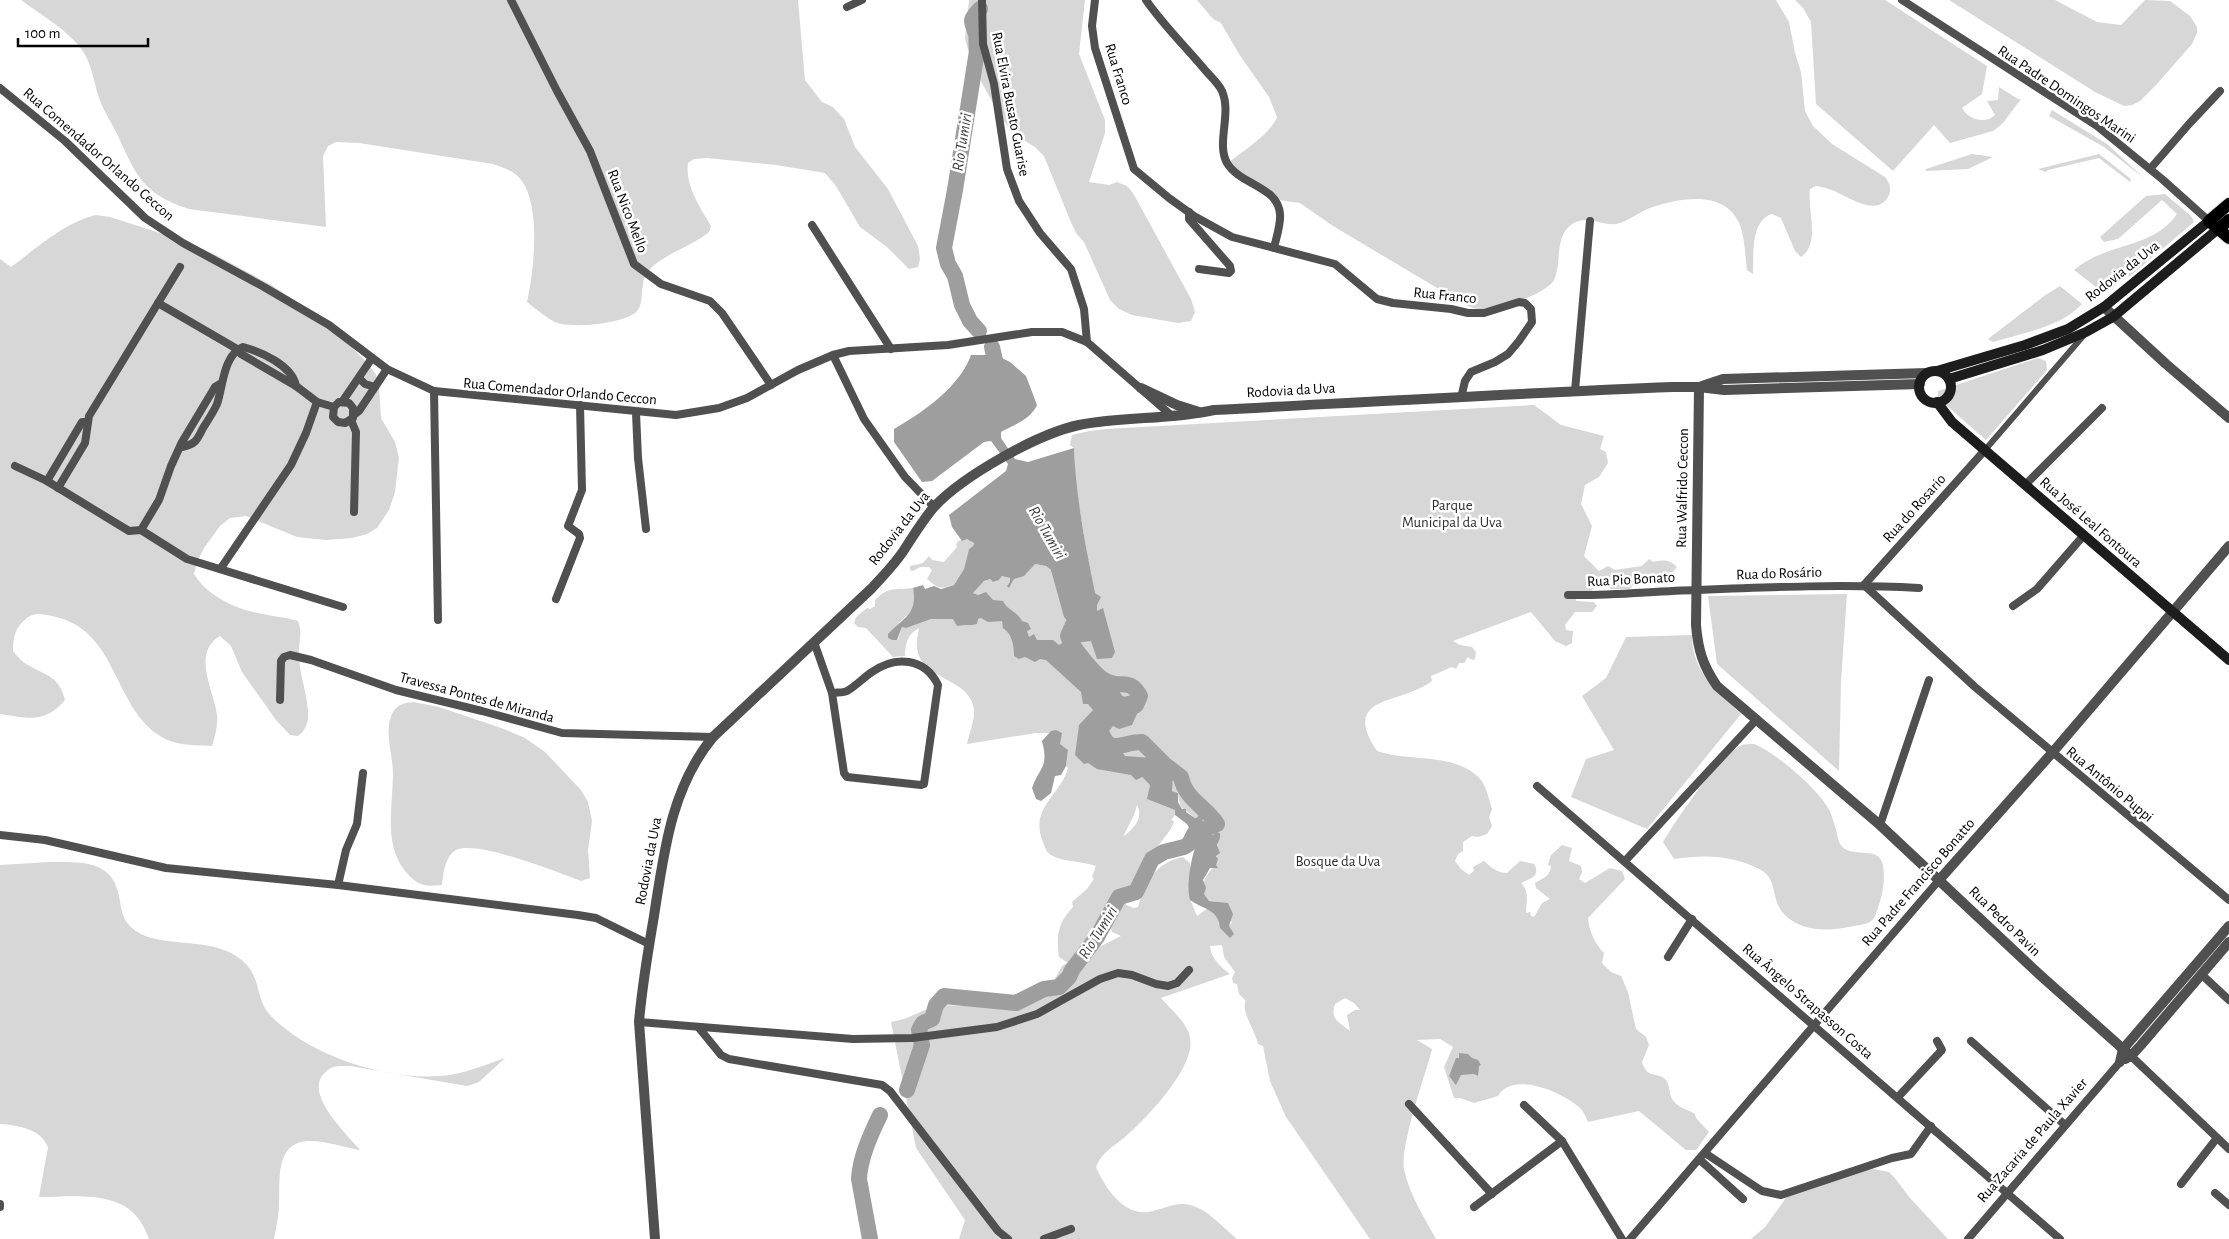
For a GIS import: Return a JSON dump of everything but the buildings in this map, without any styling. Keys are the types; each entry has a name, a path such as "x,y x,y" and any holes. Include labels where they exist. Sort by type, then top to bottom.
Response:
{"main road":[{"name":"Rodovia da Uva","path":"1949,379 2043,350 2086,332 2113,317 2214,225 2229,204"},
{"name":"Rodovia da Uva","path":"1932,372 2068,329 2104,308 2214,225 2229,220"},
{"path":"2214,225 2229,238"},
{"path":"1932,372 1946,375 1949,379 1951,384 1949,394 1942,401 1937,402 1924,398 1921,394 1920,384 1932,372"},
{"name":"Rua José Leal Fontoura","path":"1937,402 1952,422 2229,660"}],"street":[{"name":"Rua Nico Mello","path":"511,0 556,92 590,151 634,264 661,284 710,301 722,312 771,385"},
{"path":"847,7 862,0"},
{"name":"Rua Elvira Busato Guarise","path":"982,0 983,44 994,84 1007,169 1019,201 1040,233 1071,269 1084,309 1087,342"},
{"name":"Rua Franco","path":"1095,0 1092,26 1095,48 1134,169 1189,212 1232,237 1335,264 1377,299 1393,303 1484,313 1519,302 1525,303 1531,309 1532,322 1526,332 1508,354 1495,362 1471,372 1465,381 1461,398"},
{"path":"1146,0 1155,14 1222,90 1226,117 1223,147 1227,162 1244,180 1264,191 1275,200 1280,214 1274,248"},
{"name":"Rua Padre Domingos Marini","path":"1902,0 2097,126 2214,225"},
{"name":"Rua Comendador Orlando Ceccon","path":"0,88 65,141 145,218 183,243 329,325 387,369 434,392 580,405 636,413 676,415 719,408 747,398 798,370 833,355 849,351 948,345 1032,332 1062,332 1087,342 1172,416"},
{"path":"2150,169 2220,91"},
{"path":"1189,212 1189,218 1230,266 1231,271 1229,273 1199,269"},
{"path":"1575,391 1590,220"},
{"path":"812,225 891,349"},
{"path":"58,488 85,443 88,430 87,422 180,268"},
{"path":"158,303 237,349 241,354 296,386 317,402 334,407 342,402 372,358"},
{"path":"2104,308 2229,418"},
{"path":"1985,450 2086,332"},
{"path":"182,447 193,445 198,440 216,406 224,373 237,349 243,347 271,358 288,372 295,380 296,386"},
{"path":"833,355 864,419 905,476 934,508"},
{"path":"334,407 334,417 338,422 345,423 352,418 359,411 387,369"},
{"name":"Rodovia da Uva","path":"1699,387 1723,379 1932,372"},
{"path":"359,378 365,384 375,387"},
{"path":"141,530 159,500 174,460 182,447 182,442 215,386 220,384"},
{"name":"Rodovia da Uva","path":"655,1239 639,1022 665,845 675,806 696,760 713,737 872,588 895,563 934,508 954,490 1018,449 1077,425 1121,418 1172,416 1214,410 1461,398 1517,393 1699,387 1724,390 1920,384"},
{"name":"Rua Walfrido Ceccon","path":"1699,387 1697,645 1706,670 1717,686 1757,719"},
{"path":"1141,388 1177,405 1202,412"},
{"path":"434,392 438,620"},
{"path":"221,568 291,464 306,433 317,402"},
{"path":"342,402 352,405 352,418 356,432 354,512"},
{"path":"556,599 580,538 579,534 568,526 582,490 580,405"},
{"path":"2026,485 2102,408"},
{"path":"636,413 638,458 646,529"},
{"path":"47,481 82,422 87,422"},
{"name":"Rua do Rosario","path":"1864,585 1985,450"},
{"path":"15,466 47,481 129,531 141,530 187,559 343,607"},
{"path":"2014,606 2037,589 2084,535"},
{"name":"Rua Padre Francisco Bonatto","path":"1630,1239 2229,546"},
{"name":"Rua do Rosário","path":"1696,590 1864,585 1919,588"},
{"name":"Rua Antônio Puppi","path":"1864,585 1975,687 2229,900"},
{"name":"Rua Pio Bonato","path":"1568,595 1606,596 1696,590"},
{"path":"814,642 832,693 844,773 847,778 924,784 938,685 932,674 924,667 907,661 888,663 847,691 832,693"},
{"name":"Travessa Pontes de Miranda","path":"280,700 281,661 284,657 290,656 311,660 396,690 562,733 713,737"},
{"path":"1880,825 1930,680"},
{"path":"1625,861 1757,719"},
{"name":"Rua Pedro Pavin","path":"1757,719 1940,879 2229,1149"},
{"path":"338,885 346,850 357,824 363,773"},
{"name":"Rua Ângelo Strapasson Costa","path":"1536,786 1692,918 2060,1239"},
{"path":"0,835 45,840 166,868 338,885 596,918 649,944"},
{"path":"1668,957 1692,918"},
{"name":"Rua Zacaria de Paula Xavier","path":"1968,1239 2120,1062 2229,926"},
{"name":"Rua Zacaria de Paula Xavier","path":"2127,1053 2229,942"},
{"path":"639,1022 852,1040 912,1038 997,1027 1037,1014 1100,979 1118,973 1132,975 1156,984 1168,986 1177,982 1188,970"},
{"path":"2201,974 2229,1000"},
{"path":"699,1028 721,1054 729,1059 882,1085 897,1100 998,1231 1008,1239"},
{"path":"1898,1098 1942,1050 1937,1041"},
{"path":"1971,1041 2065,1125"},
{"path":"1409,1104 1492,1194"},
{"path":"1524,1105 1562,1141 1622,1239"},
{"path":"1705,1153 1762,1190 1781,1195 1892,1158 1910,1154 1931,1126"},
{"path":"2181,1184 2217,1138"},
{"path":"1474,1207 1562,1141"},
{"path":"1699,1159 1743,1199"},
{"path":"2215,1193 2229,1205"},
{"path":"1044,1239 1071,1228"}],"green space":[{"path":"21,0 798,0 805,80 822,102 833,107 844,119 855,147 888,189 918,246 920,259 918,267 909,269 887,247 860,227 836,186 825,173 776,165 707,158 694,159 688,163 689,180 694,196 711,226 709,232 661,260 648,271 645,276 641,303 637,311 631,315 598,324 573,325 555,322 527,302 534,257 534,223 528,193 522,181 513,172 493,164 359,143 336,142 328,146 323,156 326,227 189,209 161,197 143,182 131,163 103,108 91,68 83,51 70,36"},
{"path":"969,0 1085,0 1079,54 1105,120 1105,133 1089,182 1109,185 1117,182 1127,186 1133,193 1191,299 1195,312 1191,321 1178,323 1132,315 1119,309 1110,300 1084,242 1076,233 1070,220 1044,156 1035,147 1015,135 1002,119 973,67 965,39"},
{"path":"1197,0 1776,0 1789,22 1801,72 1805,111 1813,126 1832,144 1885,177 1890,185 1890,192 1884,202 1870,206 1826,188 1816,186 1810,189 1812,235 1807,251 1801,257 1795,251 1781,218 1772,214 1765,218 1757,231 1753,274 1747,270 1740,225 1733,214 1724,206 1713,201 1688,199 1662,204 1616,224 1589,220 1578,221 1566,229 1561,243 1554,280 1549,285 1520,301 1496,308 1475,308 1464,304 1333,226 1300,203 1272,199 1227,164 1262,136 1277,117 1269,97 1239,54 1221,23 1213,19"},
{"path":"1795,0 1885,0 1987,66 1982,94 1962,108 1972,118 1986,120 1995,115 1987,101 1998,100 1999,87 2021,99 2003,123 1993,131 1950,143 1934,125 1893,171 1816,104 1811,22 1803,8"},
{"path":"1949,0 2055,0 2097,22 2121,25 2145,0 2170,1 2190,16 2197,27 2197,33 2192,44 2140,101 2124,106 2095,92"},
{"path":"2052,110 2107,144 2144,178 2104,147 2049,116"},
{"path":"1972,154 1993,157 1968,169 1925,171 1926,169"},
{"path":"2099,154 2131,179 2130,182 2099,158 2046,172 2038,169"},
{"path":"2165,194 2192,217 2194,222 2130,276 2103,282 2096,287 2074,270 2087,261 2142,240 2167,226 2177,214 2162,200 2118,239 2104,242 2100,237 2146,196"},
{"path":"96,215 110,217 185,241 212,253 273,286 329,324 369,365 376,375 379,386 381,418 395,442 399,458 395,492 389,510 377,528 367,534 352,538 326,540 297,537 246,516 230,518 220,526 204,548 197,562 194,574 215,596 234,606 253,612 298,621 300,630 299,663 307,701 308,717 305,728 298,736 290,735 276,720 242,672 231,646 220,636 211,643 207,652 206,662 206,673 217,715 217,727 212,746 183,744 163,738 142,720 102,651 90,635 73,623 42,614 30,616 23,621 14,637 13,651 24,662 56,681 65,700 50,713 36,718 0,714 0,259 11,267 73,223"},
{"path":"2060,286 2082,304 2073,312 2052,324 2040,328 1993,342 1988,339 2044,296"},
{"path":"2038,358 2046,361 2047,370 1986,440 1938,398 1938,391"},
{"path":"1534,405 1561,425 1604,436 1600,449 1606,452 1608,463 1599,477 1585,485 1581,504 1592,526 1584,556 1599,571 1608,566 1615,570 1642,566 1649,559 1653,562 1669,561 1677,567 1672,573 1648,581 1638,578 1630,589 1613,589 1598,585 1590,592 1576,598 1576,601 1594,602 1597,606 1592,612 1575,612 1565,625 1566,630 1573,631 1572,643 1566,646 1555,641 1531,612 1453,641 1460,645 1472,647 1476,652 1475,659 1472,660 1468,657 1464,663 1459,663 1456,669 1452,667 1431,676 1432,681 1419,689 1379,704 1370,710 1365,719 1367,733 1377,751 1446,761 1471,771 1481,780 1492,809 1489,817 1492,826 1487,834 1478,837 1472,836 1463,842 1463,851 1458,854 1455,861 1469,875 1474,871 1473,867 1484,861 1497,871 1503,873 1507,873 1520,861 1534,864 1536,874 1521,883 1527,894 1526,913 1530,912 1531,916 1534,917 1542,903 1550,899 1536,888 1535,883 1548,875 1551,866 1548,865 1551,855 1562,845 1572,848 1569,861 1581,866 1582,872 1579,879 1585,883 1610,868 1622,871 1625,879 1588,918 1591,932 1604,953 1602,963 1611,972 1621,976 1628,992 1636,1029 1646,1037 1649,1045 1642,1062 1644,1068 1650,1073 1663,1077 1668,1084 1674,1102 1695,1114 1696,1118 1709,1132 1696,1150 1686,1150 1639,1111 1588,1122 1581,1110 1563,1096 1526,1084 1505,1088 1498,1096 1474,1103 1454,1098 1444,1067 1453,1047 1440,1039 1417,1040 1432,1049 1409,1128 1404,1169 1413,1196 1436,1239 1370,1239 1286,1117 1270,1081 1263,1046 1258,1044 1245,1010 1246,1001 1239,994 1237,984 1233,983 1232,978 1235,972 1224,957 1222,945 1210,946 1214,959 1230,974 1161,998 1189,1032 1190,1050 1178,1077 1168,1092 1145,1118 1105,1153 1096,1167 1110,1191 1122,1204 1130,1209 1148,1212 1179,1204 1190,1205 1203,1210 1237,1239 959,1239 965,1220 916,1148 891,1022 904,1019 937,1005 996,1007 1041,994 1053,982 1062,966 1068,963 1059,957 1059,930 1064,918 1073,907 1072,902 1087,889 1094,879 1092,877 1096,866 1061,859 1051,855 1043,842 1040,820 1043,811 1059,787 1068,768 1066,766 1068,750 1059,744 1061,738 1051,733 1036,733 967,744 974,714 971,699 965,691 926,666 920,658 917,645 919,628 908,639 905,656 893,657 866,628 858,627 854,623 856,617 867,608 870,609 875,606 875,600 884,592 913,588 915,603 911,612 899,623 888,638 898,640 902,627 920,619 953,619 982,592 978,595 973,593 984,581 990,579 993,582 999,580 1002,576 1010,578 1010,586 1014,579 1035,564 1046,566 1051,570 1087,554 1076,487 1074,448 1070,445 1072,435 1106,429","holes":["1135,757 1158,765 1161,762 1172,780 1172,791 1178,793 1181,807 1195,818 1201,816 1204,829 1208,833 1220,838 1218,840 1216,865 1206,877 1203,891 1209,901 1217,902 1223,907 1232,922 1229,926 1208,908 1197,916 1190,899 1190,863 1183,857 1165,864 1153,874 1144,889 1138,907 1134,908 1126,905 1124,899 1126,895 1128,896 1136,890 1134,885 1140,880 1155,852 1170,830 1174,821 1171,820 1176,810 1148,799 1150,785 1142,777 1131,775 1132,758","1137,805 1139,818 1131,830 1123,837","1109,923 1112,932 1121,936 1083,955 1103,924","1345,998 1354,1003 1360,1010 1355,1010 1347,1015 1350,1031 1336,1020 1334,1014 1335,1004"]},
{"path":"967,539 974,542 973,546 969,549 964,569 954,585 939,587 934,585 927,579 932,570 929,567 910,570 910,566 923,563 929,556 932,560 944,562 957,547 958,541"},
{"path":"1847,594 1841,682 1839,771 1717,664 1708,596"},
{"path":"1692,635 1696,660 1701,670 1715,688 1741,714 1647,829 1571,797 1586,759 1614,750 1582,696 1606,678 1626,637"},
{"path":"413,702 439,707 504,729 525,738 545,752 581,790 588,802 592,821 588,850 590,878 581,881 517,858 481,849 466,848 456,850 449,857 445,866 442,885 430,886 421,884 409,876 398,860 392,836 393,766 389,726 390,719 397,707"},
{"path":"1754,744 1784,762 1823,800 1829,810 1839,842 1844,848 1879,857 1884,873 1883,885 1876,914 1870,922 1845,928 1809,928 1792,921 1785,915 1777,902 1768,876 1763,871 1745,863 1725,858 1695,857 1674,859 1663,842 1688,804 1722,761 1733,751 1742,745"},
{"path":"50,862 83,863 102,869 115,884 123,916 136,931 156,939 207,945 231,953 249,967 254,975 265,1007 270,1015 286,1029 326,1053 348,1062 393,1073 341,1066 331,1068 322,1076 319,1085 324,1104 330,1115 360,1150 313,1141 296,1144 289,1149 281,1167 279,1208 274,1239 149,1239 138,1218 129,1209 118,1203 92,1197 39,1197 48,1147 45,1141 28,1129 0,1124 0,865"},
{"path":"505,1058 479,1082 467,1086 396,1074 440,1076 456,1074"},
{"path":"1873,1169 1889,1172 1948,1239 1751,1239 1765,1227 1791,1191 1856,1172"}],"water":[{"path":"971,355 1000,357 1010,362 1026,376 1037,405 1026,418 1001,432 1001,438 1015,459 1028,462 1074,448 1084,539 1095,593 1101,597 1097,605 1097,611 1103,608 1115,652 1112,658 1097,659 1091,641 1075,643 1071,639 1075,630 1064,617 1051,570 1046,566 1035,564 1024,576 1014,579 1009,588 1007,586 1010,578 1002,576 999,580 993,582 990,579 984,581 973,593 978,595 986,592 993,600 1003,601 1022,621 1028,623 1031,629 1027,631 1029,637 1034,634 1037,640 1053,640 1059,645 1068,642 1096,681 1121,683 1118,689 1122,696 1134,696 1134,699 1138,701 1139,709 1132,725 1119,729 1113,726 1109,731 1108,738 1110,742 1117,744 1125,756 1153,758 1154,762 1158,765 1161,762 1165,763 1168,771 1173,771 1172,791 1178,793 1178,802 1182,809 1186,809 1186,812 1195,818 1198,815 1201,816 1204,825 1202,828 1206,834 1220,833 1217,845 1220,853 1216,856 1218,868 1210,868 1203,880 1206,888 1204,894 1209,901 1228,903 1233,914 1229,926 1234,934 1230,938 1220,928 1217,917 1213,913 1190,900 1190,872 1197,844 1187,824 1175,815 1175,810 1147,799 1150,785 1142,777 1136,780 1131,775 1097,769 1088,763 1084,764 1075,755 1079,725 1093,710 1088,704 1083,704 1081,692 1046,660 1040,659 1035,662 1025,657 1019,659 1014,656 1012,640 1009,633 1003,628 1002,621 988,622 981,618 978,619 977,624 957,626 953,619 931,619 906,628 902,627 897,640 888,638 888,634 912,609 913,588 923,585 925,589 934,586 941,589 954,585 964,569 969,549 974,543 967,539 962,541 952,527 949,515 1006,471 1008,464 991,441 984,442 932,481 922,482 894,442 894,429 917,415 939,398 958,378"},
{"path":"1056,730 1062,733 1060,744 1068,750 1066,766 1061,775 1055,776 1051,793 1041,801 1036,799 1032,788 1044,762 1042,741 1051,731"},
{"path":"1459,1053 1468,1054 1478,1060 1481,1065 1479,1066 1478,1076 1474,1074 1461,1075 1456,1085 1449,1076 1456,1058 1459,1058"}],"waterway":[{"name":"Rio Tumiri","path":"979,331 970,321 962,305 955,276 948,264 944,248 977,51 972,21 980,9"},
{"name":"Rio Tumiri","path":"992,347 999,378"},
{"name":"Rio Tumiri","path":"1077,605 1076,618 1068,636 1074,647 1091,668 1106,681 1129,685 1140,696 1136,705 1122,713"},
{"name":"Rio Tumiri","path":"907,1090 922,1045 919,1030 923,1023 932,1019 936,1005 944,996 1016,1003 1044,989 1059,987 1069,977 1072,970 1097,937 1119,897 1136,892 1152,859 1164,852 1184,847 1189,844 1194,834 1217,824 1191,797 1183,785 1181,777 1164,764 1142,742 1115,746 1106,742 1103,736"},
{"name":"Rio Tumiri","path":"870,1239 859,1179 864,1154 880,1115"}],"park label":[{"name":"Parque Municipal da Uva","path":"1452,514"},
{"name":"Bosque da Uva","path":"1338,861"}]}
